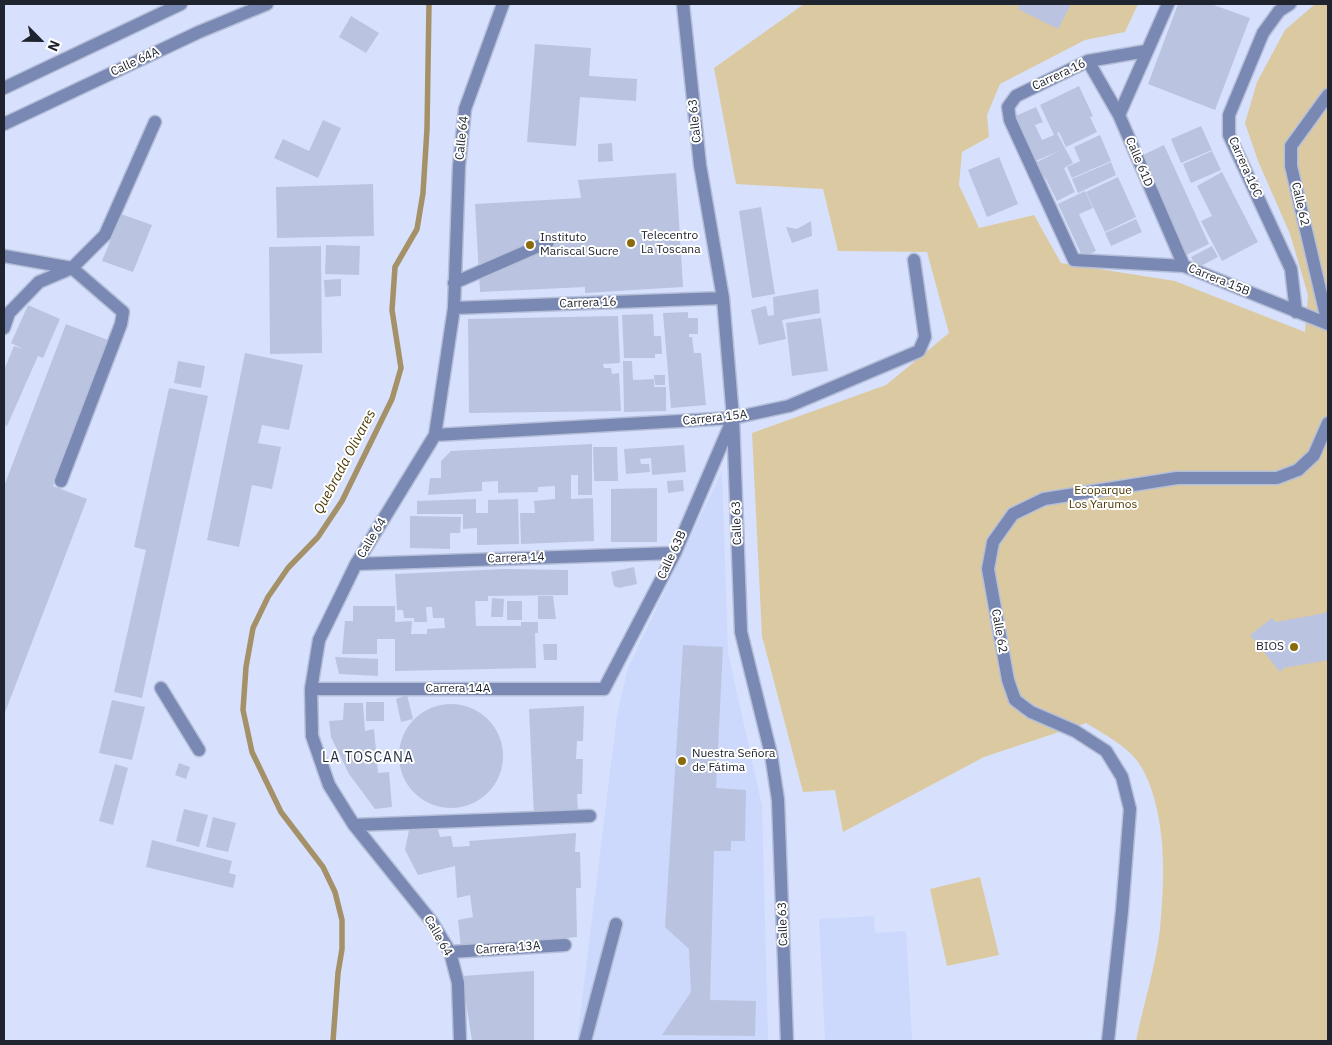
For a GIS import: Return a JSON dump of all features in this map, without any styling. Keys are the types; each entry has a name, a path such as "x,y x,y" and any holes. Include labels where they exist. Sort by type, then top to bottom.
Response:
{"street":[{"path":"4,88 181,4"},
{"name":"Calle 64A","path":"4,124 199,32 267,4"},
{"name":"Calle 64","path":"460,1041 458,983 450,952 432,922 354,825 329,785 312,736 311,689 318,640 356,564 435,435 454,308 459,166 465,109 503,4"},
{"name":"Calle 63","path":"683,4 700,165 723,298 733,418 741,632 770,754 778,800 788,1041"},
{"path":"1119,115 1168,4"},
{"name":"Carrera 16C","path":"1290,4 1279,11 1263,33 1229,115 1229,135 1291,269 1296,312"},
{"name":"Carrera 16","path":"1074,260 1010,120 1008,107 1016,96 1088,61 1146,51"},
{"name":"Calle 61D","path":"1088,61 1119,115 1184,266"},
{"name":"Calle 62","path":"1328,95 1291,146 1291,166 1328,324"},
{"path":"4,328 10,313 39,282 72,268 105,235 155,122"},
{"path":"454,283 548,242"},
{"path":"4,256 72,268 123,312 121,324 61,482"},
{"name":"Carrera 15A","path":"435,435 733,418 789,406 919,351 925,337 914,260"},
{"name":"Carrera 15B","path":"1074,260 1184,266 1328,324"},
{"name":"Carrera 16","path":"454,308 723,298"},
{"name":"Calle 63B","path":"604,689 675,553 733,418"},
{"name":"Calle 62","path":"1108,1041 1122,911 1130,808 1122,777 1106,751 1075,731 1031,712 1015,700 1008,680 988,569 993,542 1013,514 1044,499 1177,478 1277,478 1298,470 1314,455 1328,423"},
{"name":"Carrera 14","path":"356,564 675,553"},
{"path":"161,688 199,750"},
{"name":"Carrera 14A","path":"311,689 604,689"},
{"path":"354,825 590,816"},
{"path":"585,1041 616,924"},
{"name":"Carrera 13A","path":"450,952 565,945"}],"shaded area":[{"name":"Nuestra Señora de Fátima","path":"722,471 728,653 762,806 768,1041 577,1041 617,716 628,668"},
{"path":"874,916 875,933 906,931 912,1041 825,1041 819,919"}],"green space":[{"name":"Ecoparque Los Yarumos","path":"804,4 1138,4 1125,32 1085,40 1000,84 987,115 989,137 962,152 959,185 979,228 1034,215 1061,263 1175,281 1305,332 1308,295 1290,234 1258,161 1245,123 1257,82 1285,30 1315,4 1328,4 1328,1041 1136,1041 1160,929 1163,868 1160,826 1150,786 1137,761 1117,742 1086,723 984,757 843,832 835,790 803,792 762,636 752,433 886,385 949,333 927,252 838,251 823,189 736,184 714,68"},
{"path":"980,877 999,955 947,966 930,889"}],"building":[{"path":"1020,4 1071,4 1058,29 1018,9"},
{"path":"1178,4 1211,4 1250,18 1215,110 1148,84"},
{"path":"351,16 379,33 366,53 339,37"},
{"path":"535,44 591,48 589,76 637,79 636,101 580,97 576,146 527,142"},
{"path":"1079,86 1093,116 1090,117 1097,132 1066,147 1059,132 1057,133 1073,163 1064,168 1075,192 1057,201 1045,177 1039,180 1031,165 1059,151 1031,163 1011,118 1036,107 1043,122 1035,125 1042,140 1054,135 1040,105"},
{"path":"323,120 341,128 318,178 274,158 283,139 309,151"},
{"path":"1201,126 1212,150 1181,163 1171,139"},
{"path":"1100,135 1111,161 1072,178 1067,167 1080,161 1074,147"},
{"path":"612,143 613,161 598,162 598,144"},
{"path":"1164,145 1209,244 1186,255 1141,156"},
{"path":"1212,151 1221,170 1191,183 1183,164"},
{"path":"999,157 1018,204 987,217 968,170"},
{"path":"1111,162 1116,175 1078,193 1072,179"},
{"path":"1222,172 1258,242 1222,261 1201,221 1212,216 1197,186"},
{"path":"676,173 683,287 585,293 585,287 480,292 475,204 581,198 578,180"},
{"path":"1118,177 1136,217 1105,232 1086,192"},
{"path":"373,184 374,236 277,238 276,187"},
{"path":"1085,191 1093,208 1079,214 1096,251 1083,258 1058,204"},
{"path":"761,207 775,294 752,298 739,211"},
{"path":"121,214 152,225 133,272 102,261"},
{"path":"1136,219 1142,232 1111,246 1105,233"},
{"path":"811,221 812,236 792,243 786,227 797,229"},
{"path":"326,245 360,246 359,275 325,274"},
{"path":"321,246 322,353 270,354 269,247"},
{"path":"1212,246 1218,257 1197,268 1191,257"},
{"path":"341,279 341,296 325,297 324,280"},
{"path":"818,289 820,313 782,320 786,339 759,345 751,310 766,306 768,316 774,315 773,297"},
{"path":"28,305 60,319 43,358 38,356 7,426 4,425 4,370 14,346 23,349 11,343"},
{"path":"688,312 688,318 698,318 698,334 689,334 689,337 692,337 694,353 701,353 706,405 671,408 663,313"},
{"path":"653,314 654,336 661,336 662,354 655,354 655,358 624,358 622,315"},
{"path":"618,316 620,363 603,364 604,368 611,368 612,374 619,373 621,411 469,413 468,319"},
{"path":"821,318 828,371 792,376 786,323"},
{"path":"66,324 108,340 53,486 87,499 4,715 4,486"},
{"path":"245,353 303,365 289,430 262,425 258,443 281,447 272,489 252,485 239,547 207,540"},
{"path":"178,361 205,366 201,388 174,383"},
{"path":"623,361 632,361 633,380 654,379 654,387 666,387 666,411 624,412"},
{"path":"654,375 665,375 665,385 655,385"},
{"path":"169,388 208,396 142,698 114,692 146,550 134,547"},
{"path":"592,444 592,495 578,495 578,475 571,475 571,499 593,498 594,541 521,544 520,513 535,513 534,501 555,499 555,486 538,487 538,492 498,493 498,481 482,482 482,491 428,495 430,478 441,478 441,461 451,451"},
{"path":"684,445 686,472 652,475 651,458 640,459 641,464 649,464 650,472 626,474 624,449"},
{"path":"593,447 617,447 618,481 594,481"},
{"path":"683,480 684,491 668,493 667,481"},
{"path":"657,488 657,542 611,542 611,489"},
{"path":"476,499 476,513 488,513 488,500 518,499 519,544 477,545 477,528 463,529 463,514 417,514 417,501"},
{"path":"410,516 461,517 460,533 450,533 450,549 410,548"},
{"path":"634,567 637,584 619,588 614,586 611,572"},
{"path":"505,569 568,570 568,595 488,596 488,601 475,601 476,626 521,626 521,622 538,622 538,633 535,633 536,668 395,671 395,639 377,639 377,654 342,654 345,621 353,621 353,606 395,606 395,622 412,621 411,634 427,634 427,629 445,628 444,618 433,618 432,607 426,607 427,622 414,622 414,618 404,618 403,610 397,610 395,574"},
{"path":"538,596 553,596 556,619 538,619"},
{"path":"492,598 504,599 503,617 491,617"},
{"path":"507,601 522,601 522,620 507,620"},
{"name":"BIOS","path":"1328,609 1328,660 1284,668 1280,672 1250,635 1272,618 1276,622 1325,613"},
{"path":"543,644 557,644 557,660 544,660"},
{"path":"683,645 723,647 716,788 746,790 745,841 731,841 731,851 714,851 710,1000 756,1001 755,1036 662,1035 691,992 689,949 665,927"},
{"path":"335,657 378,659 378,676 339,674"},
{"path":"407,695 413,719 401,722 396,699"},
{"path":"112,700 145,707 132,760 99,753"},
{"path":"366,702 384,702 384,721 366,721"},
{"path":"344,703 363,703 365,731 374,729 378,773 389,772 392,807 375,809 349,774 331,737 329,721 343,720"},
{"path":"451,704 471,708 488,719 499,736 503,756 499,776 488,793 471,804 451,808 431,804 414,793 403,776 399,756 403,736 414,719 431,708"},
{"path":"584,706 583,741 577,741 576,759 583,759 582,794 577,794 578,811 534,816 529,709"},
{"path":"179,763 190,767 186,779 175,775"},
{"path":"115,764 128,768 113,825 99,821"},
{"path":"184,809 208,815 199,847 176,841"},
{"path":"213,817 236,823 228,852 206,847"},
{"path":"438,829 440,837 451,836 453,847 470,846 469,841 576,833 575,852 580,852 581,888 576,888 577,937 461,948 458,920 473,917 470,895 457,898 455,866 418,875 405,850 409,830"},
{"path":"152,840 232,861 229,873 236,875 233,888 146,867"},
{"path":"534,971 534,1041 472,1041 462,976"}],"waterway":[{"name":"Quebrada Olivares","path":"333,1041 338,973 342,949 342,920 335,892 323,867 281,812 252,752 243,710 246,667 253,628 268,597 288,568 318,537 342,501 392,399 401,368 392,310 395,267 417,229 423,193 427,129 429,4"}],"place":[{"name":"Telecentro La Toscana","path":"631,243"},
{"name":"Instituto Mariscal Sucre","path":"530,245"},
{"name":"BIOS","path":"1294,647"},
{"name":"Nuestra Señora de Fátima","path":"682,761"}],"district":[{"name":"LA TOSCANA","path":"368,758"}]}
